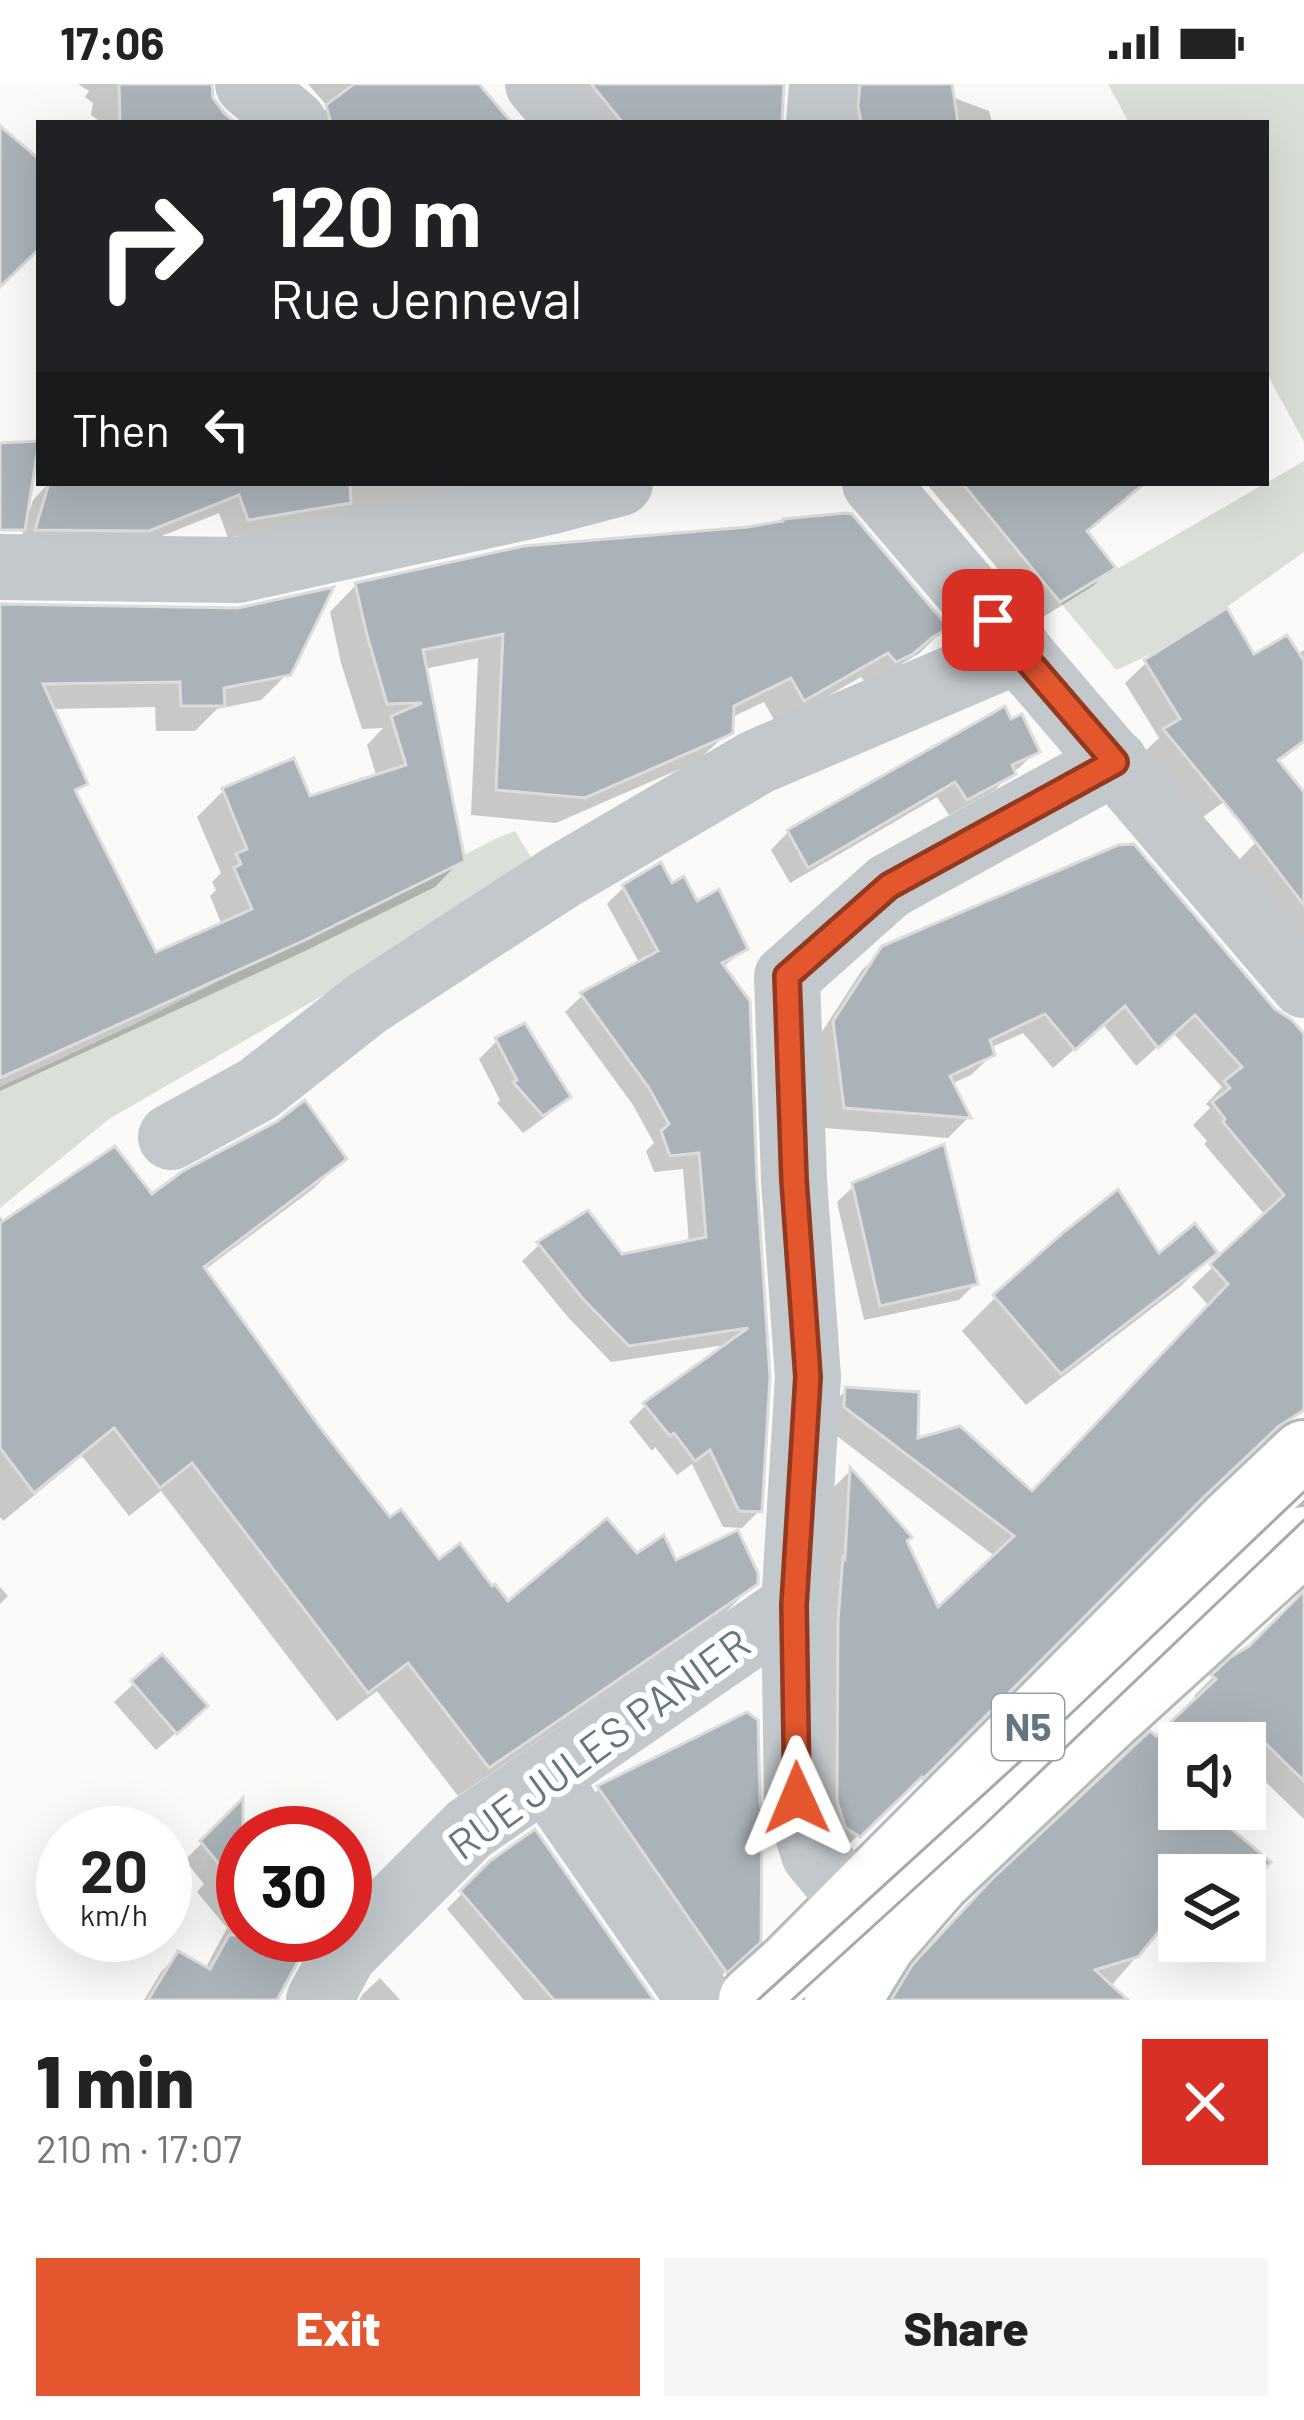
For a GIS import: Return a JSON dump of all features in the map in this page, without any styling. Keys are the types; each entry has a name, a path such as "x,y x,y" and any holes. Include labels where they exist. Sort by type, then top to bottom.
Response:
{"main road":[{"name":"N5","path":"838,2000 857,1984 868,1922 1231,1523 1304,1454"},
{"name":"N5","path":"752,2000 791,1965 938,1880 1304,1540"}],"street":[{"path":"248,84 290,120"},
{"path":"538,84 568,120"},
{"path":"819,120 822,84"},
{"path":"0,567 238,570 542,492 594,486"},
{"path":"878,486 1304,985"},
{"path":"171,1137 258,1089 366,1004 561,877 758,762 1019,650"},
{"path":"868,1922 814,1854 797,1798 794,1605 808,1377 794,1180 787,976 889,886 1115,762"},
{"name":"RUE JULES PANIER","path":"319,2000 344,1954 469,1829 794,1605"},
{"path":"545,1777 700,2000"}],"shaded area":[{"path":"1108,84 1304,84 1304,442 1269,378 1269,120 1127,120"},
{"path":"1304,461 1304,552 1166,646 1116,670 1060,602 1261,486 1269,486 1269,481"},
{"path":"515,831 548,885 360,974 109,1119 0,1208 0,1087 135,1024"}],"building":[{"path":"119,84 212,84 213,98 232,120 120,120"},
{"path":"354,84 479,84 509,120 330,120 326,105"},
{"path":"591,84 784,84 782,120 621,120"},
{"path":"860,84 952,84 958,120 860,120"},
{"path":"0,126 36,156 36,252 0,287"},
{"path":"36,441 25,530 0,530 0,443"},
{"path":"48,486 350,486 351,503 248,520 239,495 149,531 35,530"},
{"path":"964,486 1141,486 1087,531 1116,568 1060,602"},
{"path":"852,514 949,628 913,654 896,662 888,653 804,701 791,678 734,706 733,733 585,798 496,790 503,634 423,650 465,861 305,940 0,1078 0,604 238,608 334,587 291,675 224,688 225,706 181,706 180,682 43,684 88,784 75,790 156,952 252,909 234,868 241,864 236,854 247,849 222,788 294,758 310,796 406,765 391,716 422,703 387,704 355,583 524,546 747,527"},
{"path":"1227,608 1254,654 1287,635 1304,661 1304,741 1278,760 1304,792 1304,905 1163,729 1180,719 1144,660"},
{"path":"1005,706 1011,719 1022,714 1040,752 1012,765 1016,774 967,800 955,782 808,868 787,830"},
{"path":"1134,844 1275,1009 1304,1034 1304,1410 1278,1427 1205,1496 860,1837 845,1827 837,1801 838,1621 850,1467 912,1537 907,1541 938,1607 1014,1536 844,1407 845,1387 919,1392 918,1438 960,1426 1032,1491 1228,1284 1210,1264 1284,1195 1212,1102 1230,1088 1224,1081 1242,1067 1195,1015 1158,1048 1125,1006 1075,1050 1045,1014 990,1040 995,1055 950,1076 971,1118 844,1108 833,1021 882,946 1118,845"},
{"path":"661,862 672,883 684,876 697,901 719,889 748,949 722,963 750,1001 770,1377 762,1512 739,1511 710,1450 695,1461 643,1403 748,1328 629,1346 537,1242 588,1210 622,1254 706,1237 699,1153 670,1156 661,1131 669,1124 649,1088 580,993 658,951 622,885"},
{"path":"525,1023 571,1097 543,1116 513,1082 517,1080 495,1038"},
{"path":"305,1100 347,1159 204,1267 390,1517 401,1509 439,1559 460,1543 508,1601 607,1518 637,1553 664,1535 676,1560 738,1530 758,1573 758,1584 489,1768 408,1663 368,1693 192,1463 160,1488 114,1428 34,1493 0,1448 0,1223 115,1146 152,1194"},
{"path":"944,1144 978,1284 880,1306 852,1183"},
{"path":"1118,1189 1159,1253 1195,1223 1218,1253 1061,1374 993,1295"},
{"path":"1304,1591 1304,1781 1266,1744 1266,1722 1171,1722 1216,1679 1211,1675 1249,1646"},
{"path":"162,1654 208,1706 177,1734 131,1681"},
{"path":"747,1712 758,1720 761,1942 727,1973 597,1786"},
{"path":"1150,1731 1156,1736 1158,1830 1233,1830 1261,1854 1158,1854 1158,1933 1138,1957 1095,1970 1128,2000 891,2000 912,1965 993,1878"},
{"path":"216,1825 216,1860 200,1841"},
{"path":"535,1829 654,2000 554,2000 460,1891 490,1861"},
{"path":"216,1958 216,1962 297,1962 277,2000 148,2000 171,1962 192,1959 210,1969"}],"tram line":[{"path":"758,2000 1037,1746 1304,1492"},
{"path":"792,2000 981,1828 1304,1520"}],"route":[{"path":"797,1798 794,1605 808,1377 794,1180 787,976 889,886 1115,762 993,620"}]}
